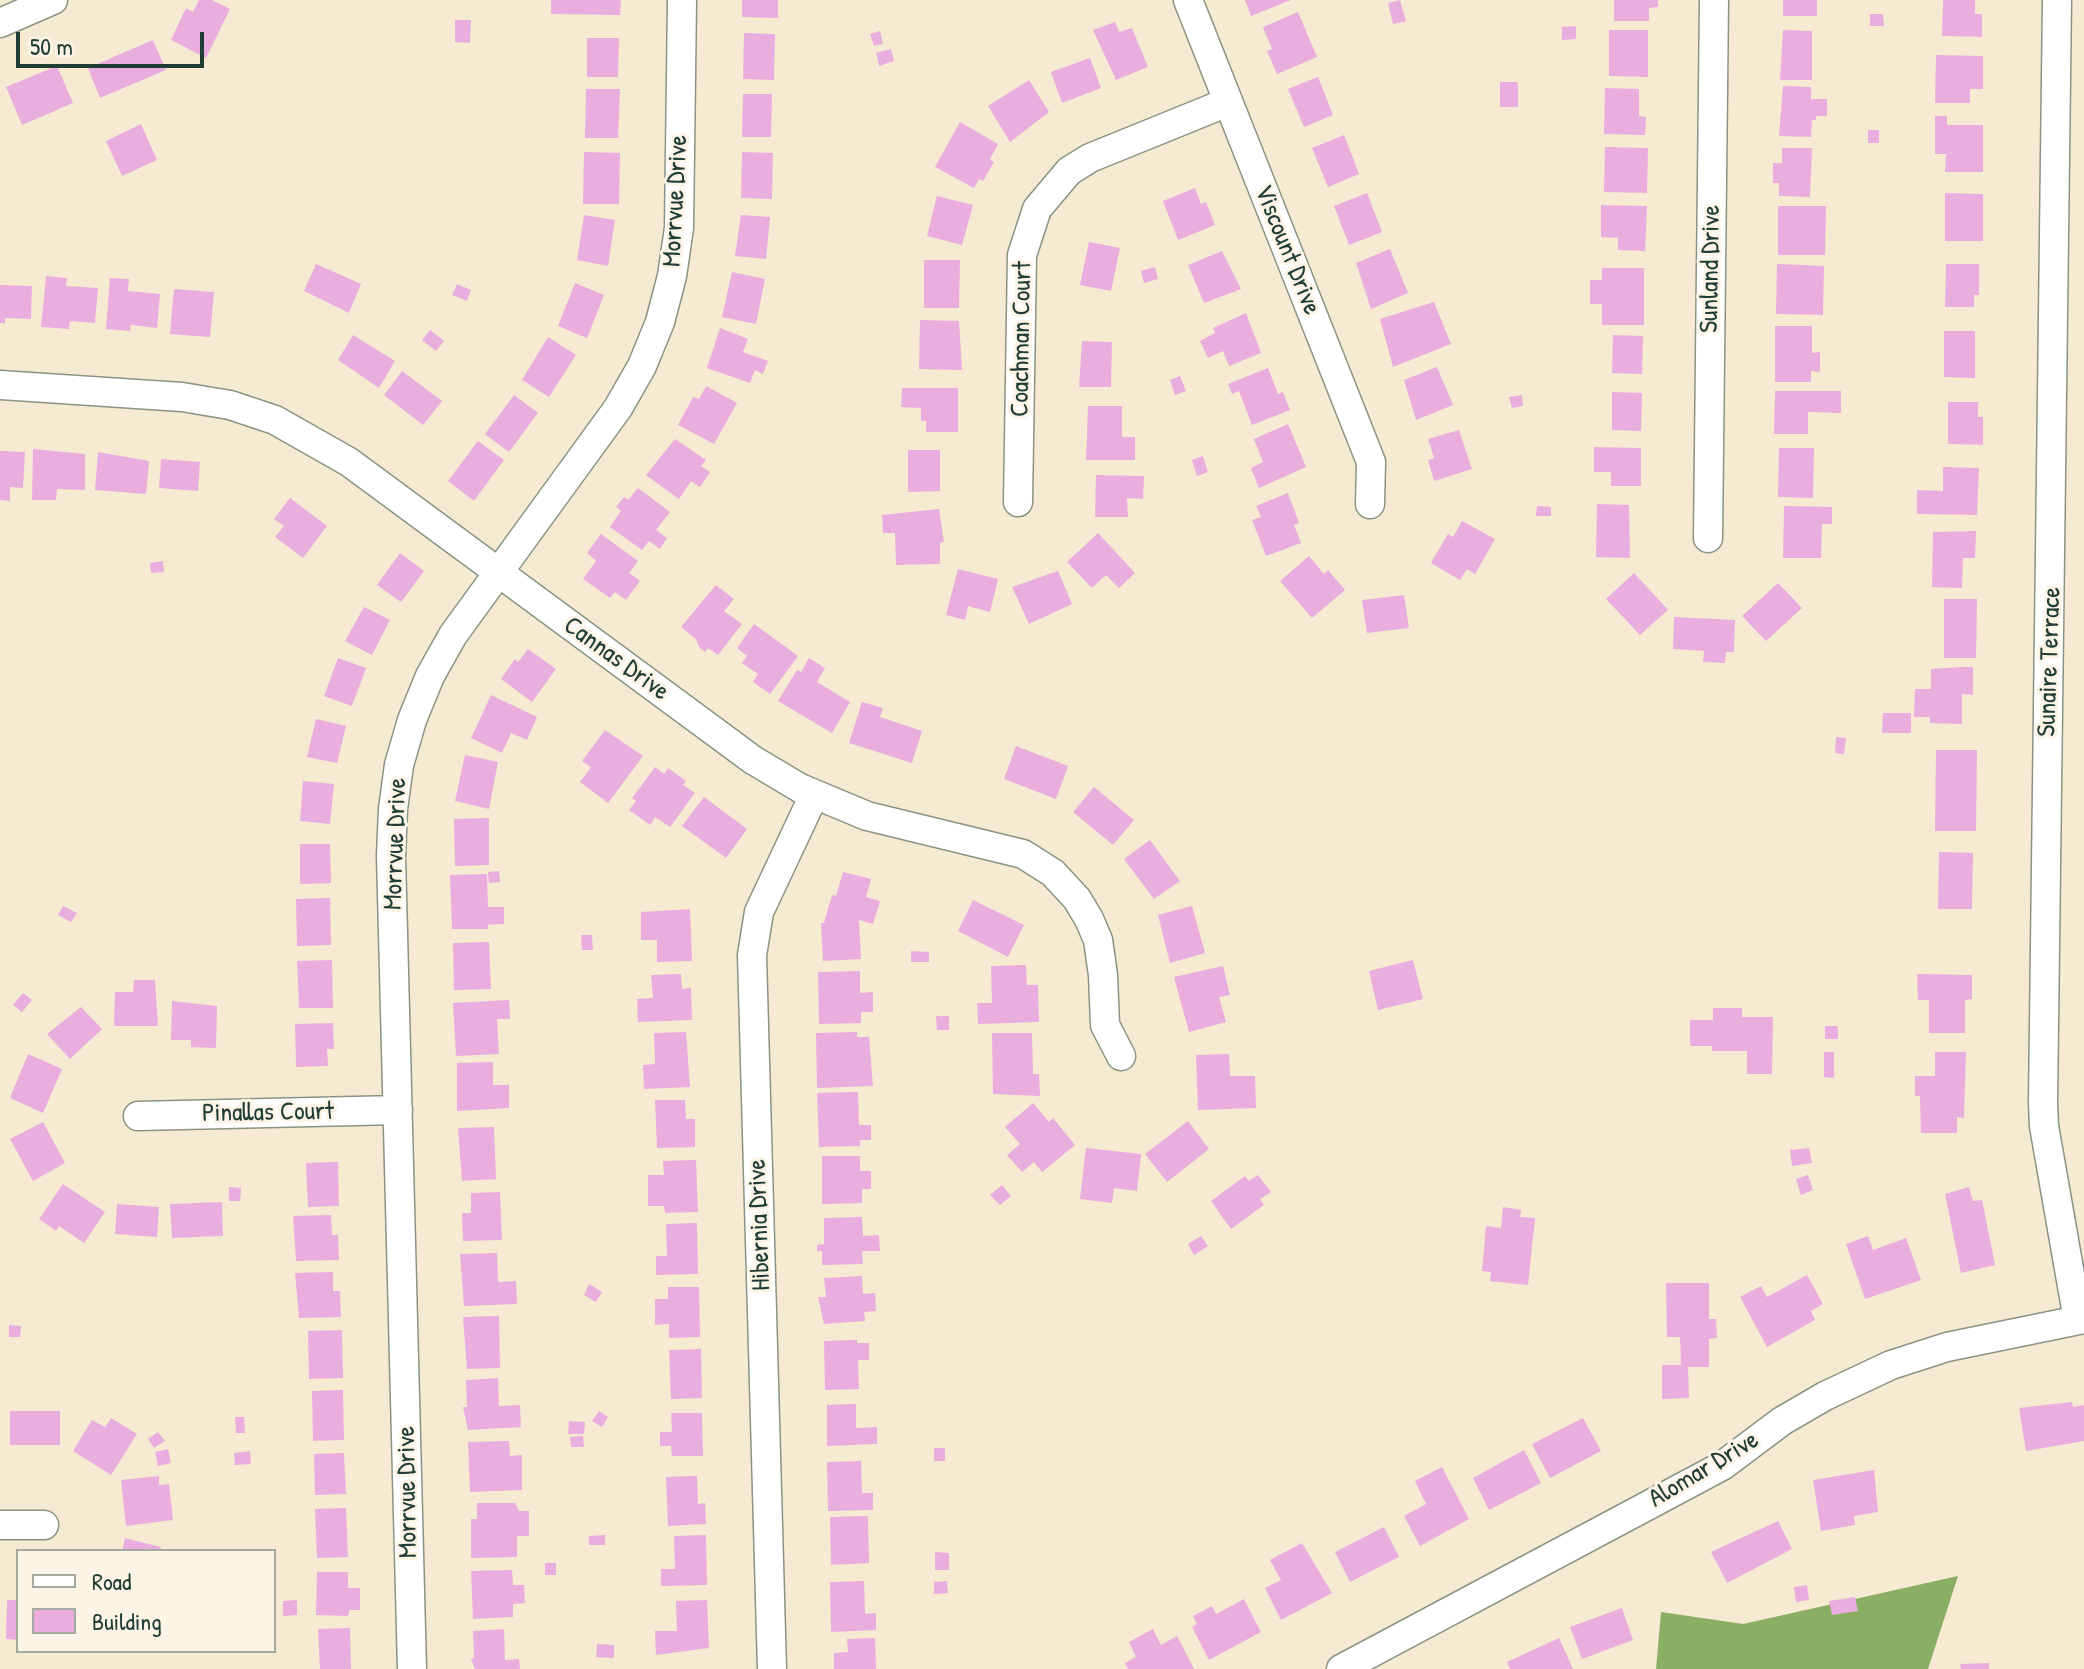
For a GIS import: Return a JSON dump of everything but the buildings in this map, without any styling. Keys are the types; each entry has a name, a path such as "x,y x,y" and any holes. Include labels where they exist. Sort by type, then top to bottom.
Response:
{"street":[{"path":"0,23 53,0"},
{"name":"Morrvue Drive","path":"412,1669 391,856 399,765 412,720 430,676 453,635 618,408 642,366 660,322 672,276 679,228 682,0"},
{"name":"Viscount Drive","path":"1188,0 1371,462 1370,504"},
{"name":"Sunland Drive","path":"1708,538 1714,0"},
{"name":"Sunaire Terrace","path":"2057,0 2043,1103 2081,1320"},
{"name":"Coachman Court","path":"1018,502 1022,255 1037,209 1069,171 1090,158 1228,102"},
{"name":"Cannas Drive","path":"0,385 182,397 230,405 275,420 339,455 753,760 814,795 867,816 1001,846 1023,854 1053,873 1077,899 1098,940 1105,1025 1121,1056"},
{"name":"Hibernia Drive","path":"772,1669 752,955 759,912 814,795"},
{"name":"Pinallas Court","path":"138,1116 398,1110"},
{"name":"Alomar Drive","path":"1341,1669 1722,1466 1782,1421 1825,1396 1891,1365 1947,1347 2081,1320"},
{"path":"0,1525 44,1525"}],"green space":[{"path":"1958,1576 1928,1669 1656,1669 1661,1612 1743,1624"}]}
